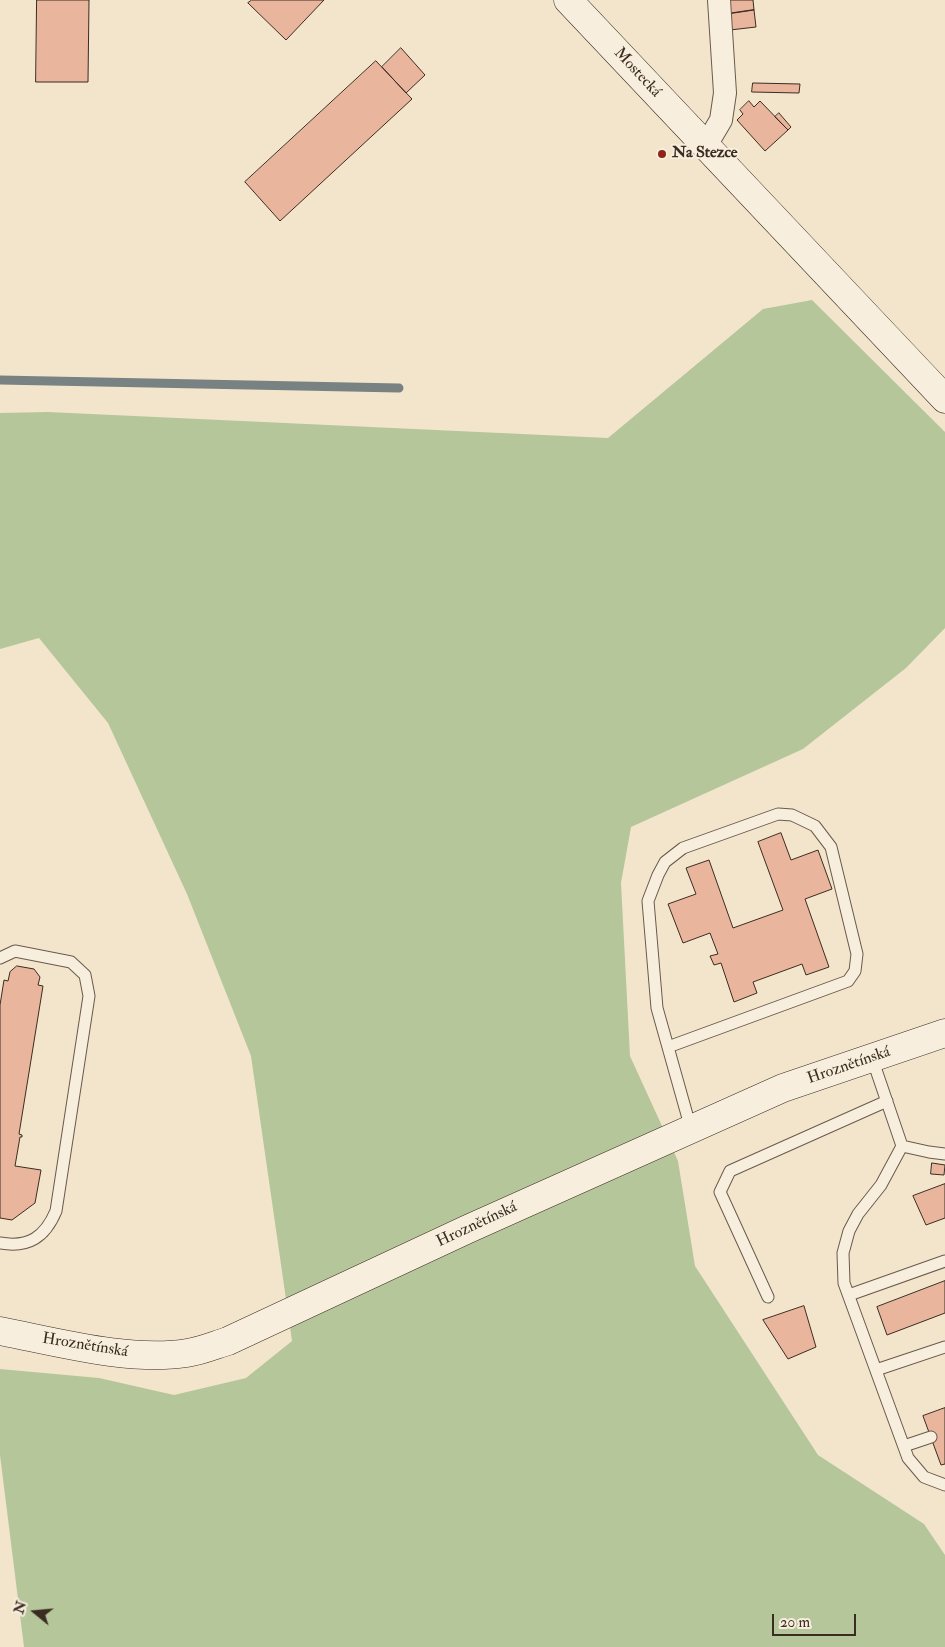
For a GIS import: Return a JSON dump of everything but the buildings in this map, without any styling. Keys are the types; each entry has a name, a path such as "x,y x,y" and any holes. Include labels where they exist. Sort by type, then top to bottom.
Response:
{"street":[{"name":"Mostecká","path":"568,0 945,399"},
{"path":"705,147 721,120 725,93 719,0"},
{"name":"Hroznětínská","path":"0,1331 82,1348 147,1355 188,1353 228,1341 468,1229 783,1088 945,1033"}],"lane":[{"path":"668,1047 848,981 855,971 857,954 831,847 815,826 792,815 778,814 683,848 665,862 658,875 648,900 657,1008 691,1129"},
{"path":"0,958 15,951 71,962 85,976 89,996 56,1210 50,1225 40,1236 26,1243 12,1245 0,1243"},
{"path":"872,1058 902,1146 880,1185 858,1214 850,1231 843,1253 844,1283 908,1458 924,1477 945,1485"},
{"path":"768,1297 720,1192 730,1171 887,1101"},
{"path":"902,1146 945,1154"},
{"path":"849,1295 945,1261"},
{"path":"876,1370 945,1346"},
{"path":"904,1446 931,1438"}],"green space":[{"path":"812,300 945,432 945,628 906,668 803,749 631,827 621,883 630,1056 678,1161 695,1266 818,1455 924,1524 945,1555 945,1647 24,1647 0,1455 0,1369 99,1378 174,1395 246,1378 292,1341 251,1056 187,894 108,723 39,638 0,649 0,413 48,412 608,438 763,309"}],"waterway":[{"path":"0,380 399,388"}],"place":[{"name":"Na Stezce","path":"662,154"}]}
